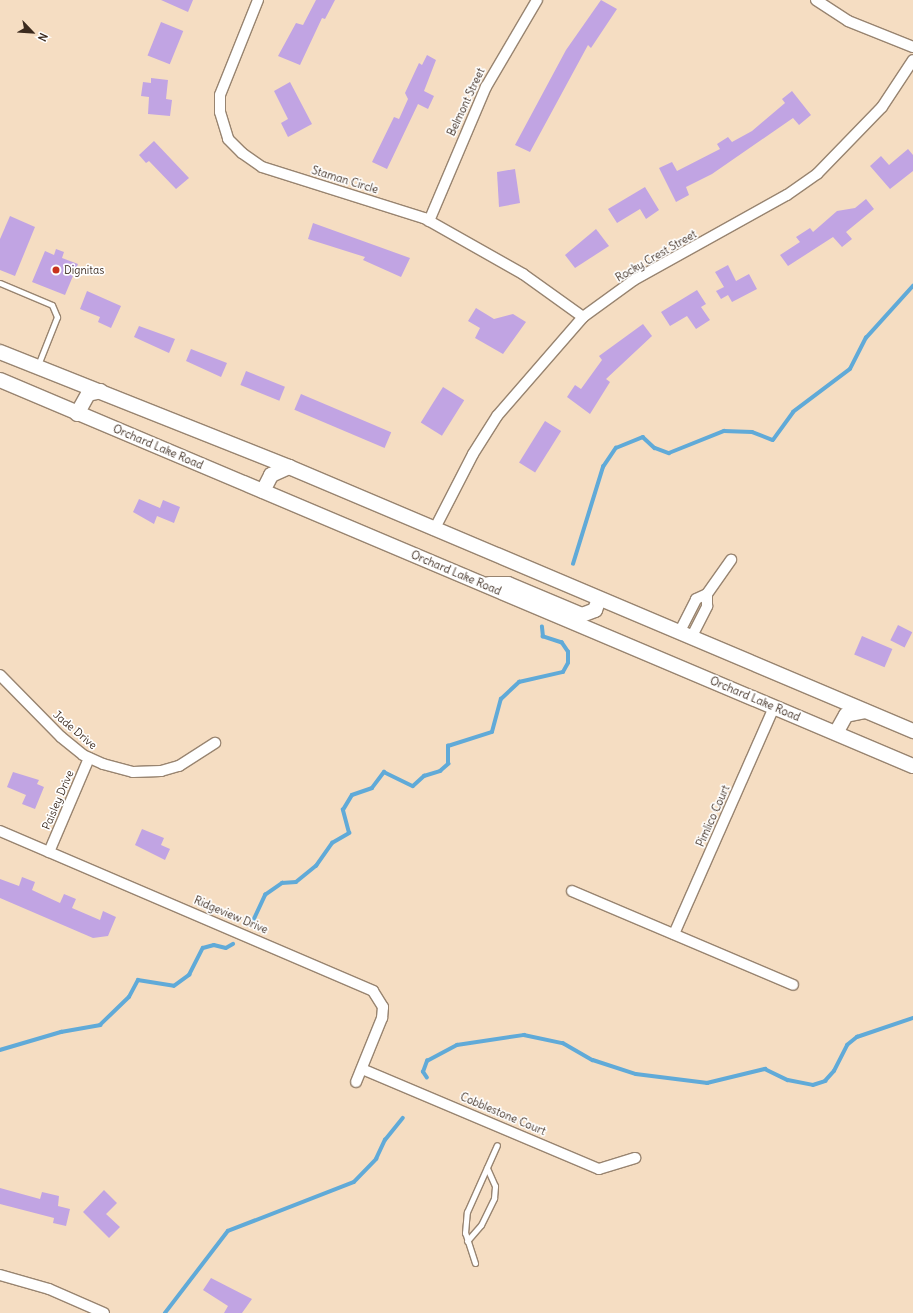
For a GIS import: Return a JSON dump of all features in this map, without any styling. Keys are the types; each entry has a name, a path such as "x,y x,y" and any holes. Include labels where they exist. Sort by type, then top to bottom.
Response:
{"main road":[{"path":"0,352 101,391 288,467 913,732"},
{"name":"Orchard Lake Road","path":"0,380 77,414 263,491 913,766"},
{"path":"77,414 88,394 101,391"},
{"path":"263,491 271,475 288,467"},
{"path":"484,585 508,584 582,615 595,610 599,599"},
{"path":"836,733 846,715 867,712"}],"street":[{"name":"Staman Circle","path":"258,0 220,95 220,112 228,139 262,167 429,221 523,274 583,317"},
{"name":"Belmont Street","path":"429,221 486,87 537,0"},
{"path":"816,0 848,21 913,47"},
{"name":"Rocky Crest Street","path":"434,530 473,454 498,416 583,317 634,280 787,196 817,174 882,107 913,60"},
{"path":"685,636 707,606 707,594 731,560"},
{"name":"Jade Drive","path":"0,675 61,737 89,758 133,772 161,771 179,766 215,743"},
{"name":"Pimlico Court","path":"674,934 774,707"},
{"name":"Paisley Drive","path":"49,852 89,758"},
{"name":"Ridgeview Drive","path":"0,831 373,991 383,1007 382,1018 356,1082"},
{"path":"572,891 793,985"},
{"name":"Cobblestone Court","path":"362,1069 599,1168 635,1158"},
{"path":"0,1275 49,1289 104,1313"}],"lane":[{"path":"0,283 52,305 57,317 37,366"},
{"path":"475,1263 467,1241 467,1212 497,1145"},
{"path":"467,1241 481,1225 494,1198 495,1186 487,1168"}],"building":[{"path":"161,0 193,0 188,12"},
{"path":"316,0 335,0 325,19 322,18 300,65 278,56 296,23 303,25"},
{"path":"601,0 617,9 591,48 588,45 530,152 515,145 566,50"},
{"path":"161,22 183,31 170,64 148,55"},
{"path":"427,55 436,60 424,91 434,96 428,109 418,104 387,169 372,162 394,117 399,119 408,99 405,93 419,63 422,65"},
{"path":"151,78 168,80 166,99 172,100 170,116 148,114 149,97 141,96 143,82 151,83"},
{"path":"290,82 312,124 288,137 281,123 288,119 274,91"},
{"path":"792,91 811,115 799,125 793,118 712,174 686,187 689,195 676,202 659,168 672,162 677,171 720,149 717,144 728,137 732,142 752,131 785,103 782,99"},
{"path":"154,141 189,178 176,189 149,161 146,163 139,155"},
{"path":"908,149 913,155 913,171 890,189 870,166 881,156 889,165"},
{"path":"515,169 520,203 499,207 497,172"},
{"path":"645,187 659,210 646,219 640,209 617,223 608,209"},
{"path":"866,199 874,209 846,232 852,239 842,247 833,237 788,266 780,255 800,242 796,237 810,228 813,232 837,211 855,208"},
{"path":"10,216 35,227 15,276 0,270 0,239"},
{"path":"313,223 410,258 401,277 363,260 365,257 308,239"},
{"path":"596,229 609,246 575,268 565,255"},
{"name":"Dignitas","path":"56,249 64,252 62,258 78,264 65,295 32,282 45,251 54,255"},
{"path":"728,265 736,281 749,274 757,289 732,302 728,295 721,299 716,291 724,287 715,272"},
{"path":"697,290 706,304 701,307 710,320 696,329 687,316 670,326 661,312"},
{"path":"87,291 121,306 111,328 98,322 100,317 80,309"},
{"path":"476,308 494,319 513,314 526,322 503,354 475,338 480,328 468,321"},
{"path":"643,324 652,336 606,379 610,382 590,414 567,397 575,385 581,389 602,360 599,356"},
{"path":"139,326 175,339 169,353 134,337"},
{"path":"191,349 227,363 221,377 186,361"},
{"path":"246,371 285,387 279,401 240,385"},
{"path":"443,387 464,400 442,436 421,423"},
{"path":"301,394 391,432 385,448 294,410"},
{"path":"545,421 561,431 535,473 519,463"},
{"path":"139,499 160,508 163,500 180,507 174,523 157,516 154,524 133,512"},
{"path":"898,625 912,632 905,647 890,640"},
{"path":"862,636 892,649 885,667 854,654"},
{"path":"13,772 39,780 37,784 44,787 35,809 22,804 26,795 7,787"},
{"path":"142,829 164,838 161,845 170,849 165,860 135,845"},
{"path":"22,877 35,882 32,890 60,903 64,894 76,899 72,908 100,920 103,911 116,917 108,936 93,938 0,898 0,879 19,886"},
{"path":"0,1188 40,1199 42,1192 59,1196 58,1206 70,1209 66,1226 53,1223 54,1218 0,1204"},
{"path":"104,1190 117,1203 106,1214 120,1227 109,1238 83,1212"},
{"path":"211,1278 252,1299 242,1313 224,1313 228,1306 203,1290"}],"waterway":[{"path":"573,564 603,467 616,448 643,437 655,448 669,453 724,431 752,432 773,440 793,412 850,369 866,338 913,286"},
{"path":"253,921 265,895 282,883 296,882 316,866 332,843 349,833 343,810 352,795 372,788 384,772 413,786 424,776 440,771 448,764 448,746 492,732 501,699 519,682 563,672 568,663 568,652 562,643 543,637 542,627"},
{"path":"0,1050 61,1032 100,1025 129,997 138,980 174,986 189,975 203,948 214,945 226,948 233,944"},
{"path":"427,1078 423,1072 427,1061 457,1045 524,1035 563,1043 593,1060 636,1074 707,1083 765,1069 788,1080 813,1085 825,1081 834,1071 847,1045 857,1037 913,1018"},
{"path":"165,1313 228,1231 354,1182 376,1159 385,1140 403,1118"}],"place":[{"name":"Dignitas","path":"56,270"}]}
